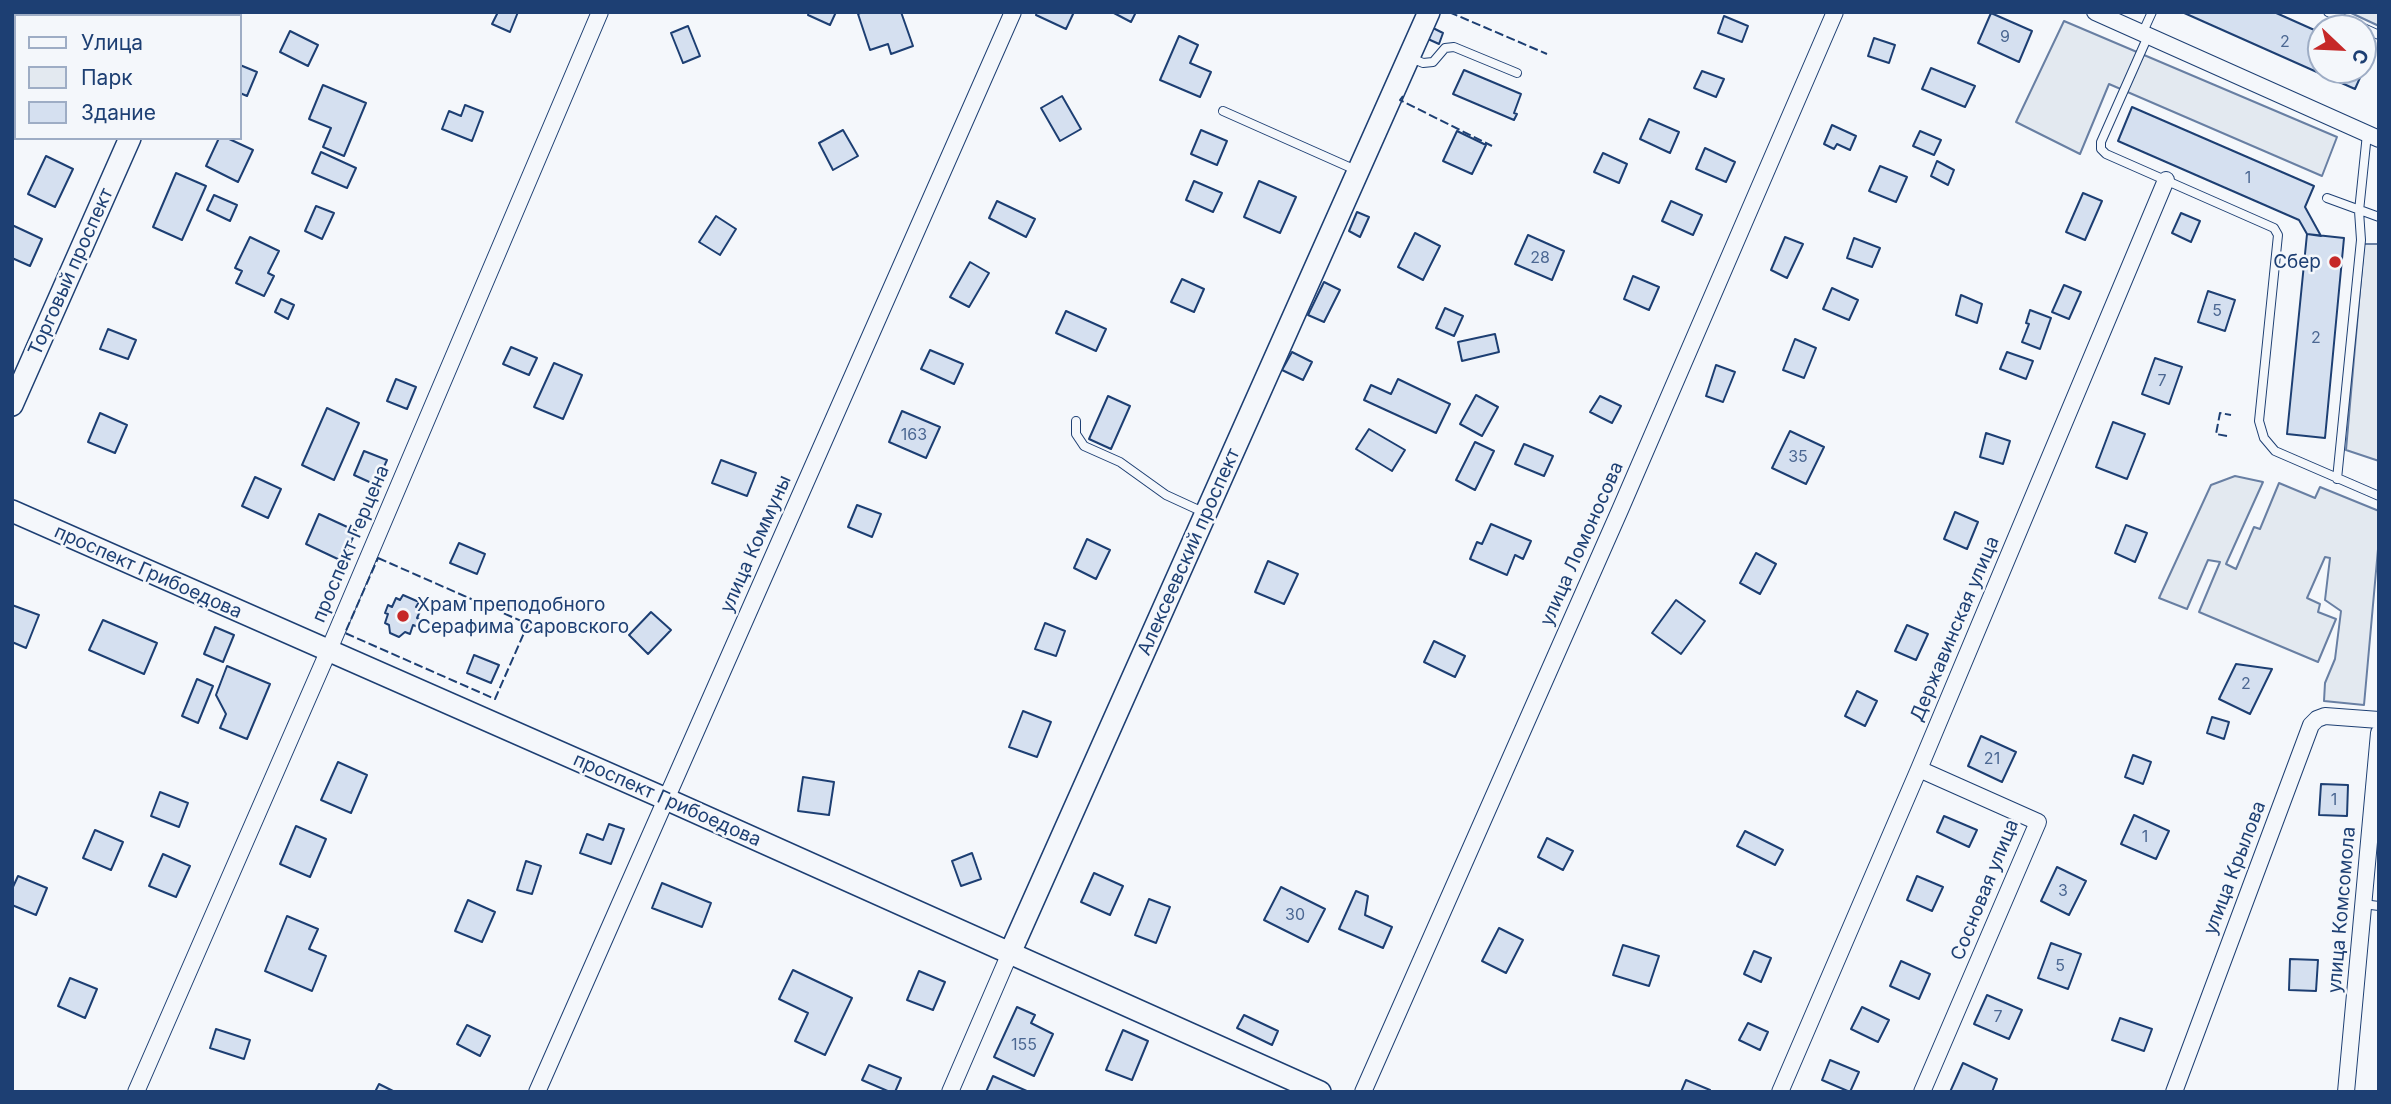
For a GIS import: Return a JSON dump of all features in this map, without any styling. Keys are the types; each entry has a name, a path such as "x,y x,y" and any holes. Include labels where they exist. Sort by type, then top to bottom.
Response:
{"street":[{"name":"проспект Герцена","path":"136,1092 328,652 600,12"},
{"name":"улица Коммуны","path":"537,1092 1013,12"},
{"name":"Алексеевский проспект","path":"950,1092 1429,12"},
{"name":"улица Ломоносова","path":"1363,1092 1626,497 1835,12"},
{"path":"2095,12 2373,137"},
{"name":"Торговый проспект","path":"12,405 129,140"},
{"name":"Державинская улица","path":"1780,1092 1919,769 2166,180"},
{"name":"проспект Грибоедова","path":"12,511 666,799 1320,1092"},
{"name":"улица Крылова","path":"2174,1092 2311,725 2325,716 2379,720"},
{"name":"улица Комсомола","path":"2346,1092 2371,905 2379,733"},
{"name":"Сосновая улица","path":"1919,769 2038,822 1922,1092"}],"lane":[{"path":"2152,12 2101,142 2101,149 2106,154 2274,228 2278,234 2259,421 2264,438 2275,450 2379,496"},
{"path":"2328,12 2379,34"},
{"path":"1409,57 1423,63 1433,62 1445,48 1454,47 1517,74"},
{"path":"1223,111 1358,171"},
{"path":"2337,479 2361,240 2359,211 2373,137"},
{"path":"2326,198 2379,217"},
{"path":"1076,421 1076,435 1084,446 1120,462 1166,495 1206,513"}],"green space":[{"path":"2349,12 2379,12 2379,26 2377,14"},
{"path":"2064,21 2337,137 2322,176 2109,84 2080,154 2016,122"},
{"path":"2364,244 2379,244 2379,461 2346,450"},
{"path":"2235,476 2263,482 2226,564 2236,569 2254,527 2260,529 2279,483 2315,498 2320,487 2379,511 2364,705 2324,701 2325,683 2335,659 2341,611 2325,600 2330,558 2325,557 2307,598 2320,604 2318,612 2336,619 2318,662 2199,612 2220,562 2208,560 2187,609 2159,598 2211,485"}],"building":[{"path":"498,12 518,12 510,32 492,24"},
{"path":"809,12 836,12 830,25 808,15"},
{"path":"901,12 913,46 891,54 888,44 870,50 858,14"},
{"path":"1037,12 1074,12 1066,29 1036,15"},
{"path":"1112,12 1136,12 1131,22"},
{"path":"2182,12 2274,12 2307,27 2307,68"},
{"path":"1991,13 2032,31 2019,62 1978,43"},
{"path":"1724,16 1748,26 1742,42 1718,33"},
{"path":"688,26 700,56 683,63 671,33"},
{"path":"1433,28 1443,33 1439,44 1428,39"},
{"path":"290,31 318,45 308,66 280,52"},
{"path":"1179,36 1198,45 1190,63 1211,72 1200,97 1160,80"},
{"path":"1874,38 1895,45 1889,63 1868,56"},
{"path":"242,66 257,72 247,96 242,94"},
{"path":"1931,68 1975,86 1965,107 1922,89"},
{"path":"1464,70 1521,94 1514,120 1453,94"},
{"path":"1702,71 1724,79 1716,97 1694,88"},
{"path":"2344,84 2357,84 2355,89"},
{"path":"323,85 366,103 344,156 323,147 331,128 309,119"},
{"path":"1062,96 1081,129 1060,141 1041,108"},
{"path":"465,105 483,112 472,141 442,129 449,111 461,116"},
{"path":"2132,107 2314,186 2305,207 2321,236 2307,234 2299,220 2118,141"},
{"path":"1649,119 1679,132 1670,153 1640,139"},
{"path":"1832,125 1856,136 1850,150 1837,144 1834,149 1824,144"},
{"path":"843,130 858,156 833,170 819,143"},
{"path":"1201,130 1227,141 1217,165 1191,154"},
{"path":"1457,131 1486,145 1472,174 1443,161"},
{"path":"1920,131 1941,140 1934,155 1913,146"},
{"path":"218,140 231,140 253,150 238,182 206,166"},
{"path":"1705,148 1735,162 1726,182 1696,169"},
{"path":"321,152 356,168 347,188 312,173"},
{"path":"1603,153 1627,164 1619,183 1594,172"},
{"path":"46,156 73,169 55,207 28,194"},
{"path":"1937,161 1954,170 1948,185 1931,176"},
{"path":"1880,166 1907,177 1896,202 1869,191"},
{"path":"176,173 206,186 182,240 153,227"},
{"path":"1194,181 1222,193 1213,212 1186,200"},
{"path":"1259,181 1296,197 1280,233 1244,217"},
{"path":"2083,193 2102,201 2085,240 2066,232"},
{"path":"214,195 237,205 230,221 207,210"},
{"path":"997,201 1035,219 1026,237 989,218"},
{"path":"1671,201 1702,215 1693,235 1662,221"},
{"path":"316,206 334,213 322,239 305,231"},
{"path":"1357,212 1369,217 1360,237 1349,231"},
{"path":"2181,213 2200,221 2191,242 2172,233"},
{"path":"716,216 736,229 720,255 699,242"},
{"path":"12,225 42,239 30,266 12,258"},
{"path":"1415,233 1440,246 1423,280 1398,267"},
{"path":"2307,234 2344,238 2325,438 2287,434"},
{"path":"1528,235 1564,251 1552,280 1515,264"},
{"path":"250,237 279,251 268,273 274,276 264,296 236,283 242,271 235,268"},
{"path":"1785,237 1803,244 1787,278 1771,270"},
{"path":"1854,238 1880,248 1872,267 1847,258"},
{"path":"970,262 989,273 969,307 950,297"},
{"path":"1633,276 1659,287 1649,310 1624,299"},
{"path":"1182,279 1204,289 1194,312 1171,302"},
{"path":"1324,282 1340,290 1324,322 1308,315"},
{"path":"2064,285 2081,292 2069,319 2052,312"},
{"path":"1832,288 1858,300 1849,320 1823,309"},
{"path":"2208,291 2235,300 2225,331 2198,322"},
{"path":"1961,295 1982,304 1977,323 1956,315"},
{"path":"281,299 294,305 288,319 275,312"},
{"path":"1445,308 1463,316 1454,336 1436,328"},
{"path":"2030,310 2051,318 2040,349 2022,342 2029,324 2026,323"},
{"path":"1066,311 1106,329 1096,351 1056,333"},
{"path":"108,329 136,340 128,359 100,349"},
{"path":"1495,334 1499,352 1462,361 1458,342"},
{"path":"1795,339 1816,348 1804,378 1783,370"},
{"path":"511,347 537,358 529,375 503,364"},
{"path":"930,350 963,364 954,384 921,369"},
{"path":"1292,352 1312,362 1303,380 1282,370"},
{"path":"2007,352 2033,361 2026,379 2000,369"},
{"path":"2155,358 2182,367 2169,404 2142,394"},
{"path":"554,363 582,375 563,419 534,407"},
{"path":"1716,365 1735,372 1723,402 1706,396"},
{"path":"396,379 416,387 407,409 387,401"},
{"path":"1398,379 1450,404 1436,433 1364,400 1371,385 1391,394"},
{"path":"1476,395 1498,407 1482,436 1460,424"},
{"path":"1108,396 1130,406 1111,449 1089,439"},
{"path":"1600,396 1621,406 1612,423 1590,412"},
{"path":"327,408 359,423 334,480 302,465"},
{"path":"902,411 940,427 926,458 889,442"},
{"path":"100,413 127,425 115,453 88,442"},
{"path":"2113,422 2145,434 2127,479 2096,467"},
{"path":"1369,429 1405,450 1392,471 1356,449"},
{"path":"1790,431 1824,447 1806,484 1772,468"},
{"path":"1986,433 2010,441 2003,464 1980,457"},
{"path":"1475,442 1494,451 1475,490 1456,480"},
{"path":"1524,444 1553,456 1544,476 1515,464"},
{"path":"364,451 387,460 376,485 354,475"},
{"path":"721,460 756,473 747,496 712,483"},
{"path":"255,477 281,489 268,518 242,506"},
{"path":"857,505 881,514 872,537 848,527"},
{"path":"1955,512 1978,522 1967,549 1944,539"},
{"path":"319,514 356,531 342,561 306,544"},
{"path":"1491,524 1531,541 1523,559 1515,555 1507,575 1470,559 1477,542 1482,544"},
{"path":"2126,525 2147,533 2135,562 2115,553"},
{"path":"1087,539 1110,550 1096,579 1074,568"},
{"path":"459,543 485,554 477,574 450,563"},
{"path":"1756,553 1776,564 1760,594 1740,583"},
{"path":"1268,561 1298,574 1284,604 1255,592"},
{"name":"Храм преподобного Серафима Саровского","path":"403,595 419,602 416,607 421,609 417,618 421,620 418,627 413,625 410,634 405,632 399,637 390,633 389,625 385,623 388,614 385,613 388,605 392,607 396,598 400,600"},
{"path":"1676,600 1705,621 1681,654 1652,633"},
{"path":"12,605 39,615 26,648 12,642"},
{"path":"651,612 671,630 648,654 629,635"},
{"path":"103,620 157,643 144,674 89,650"},
{"path":"1045,623 1065,631 1056,656 1035,649"},
{"path":"1907,625 1928,634 1916,660 1895,651"},
{"path":"215,627 234,635 223,662 204,654"},
{"path":"1434,641 1465,656 1455,677 1424,662"},
{"path":"474,655 499,665 491,683 467,673"},
{"path":"2236,664 2272,669 2250,714 2219,699"},
{"path":"227,666 270,684 247,739 220,728 226,714 216,695"},
{"path":"197,679 213,686 198,723 182,716"},
{"path":"1857,691 1877,701 1865,726 1845,716"},
{"path":"1023,711 1051,722 1037,757 1009,747"},
{"path":"2212,717 2229,722 2224,739 2207,733"},
{"path":"1981,736 2016,752 2002,782 1968,766"},
{"path":"2133,755 2151,762 2143,784 2125,777"},
{"path":"338,762 367,775 351,813 321,800"},
{"path":"803,777 834,782 829,815 798,811"},
{"path":"2321,784 2348,785 2347,816 2319,815"},
{"path":"160,792 188,803 179,827 151,816"},
{"path":"2134,815 2169,831 2156,859 2121,844"},
{"path":"1944,816 1977,830 1969,847 1937,832"},
{"path":"609,824 624,829 611,864 580,853 587,834 603,840"},
{"path":"296,826 326,839 310,877 280,864"},
{"path":"95,830 123,842 111,870 83,858"},
{"path":"1745,831 1783,850 1775,865 1737,846"},
{"path":"1547,838 1573,851 1563,870 1538,857"},
{"path":"972,853 981,879 961,886 952,861"},
{"path":"163,854 190,866 176,897 149,886"},
{"path":"526,861 541,866 532,894 517,890"},
{"path":"2057,867 2086,881 2069,915 2041,901"},
{"path":"1094,873 1123,886 1110,915 1081,902"},
{"path":"18,876 47,888 36,915 12,905 12,889"},
{"path":"1917,876 1943,887 1932,911 1907,900"},
{"path":"662,883 711,903 702,927 652,908"},
{"path":"1281,887 1325,909 1308,942 1264,920"},
{"path":"1356,891 1368,896 1365,915 1392,927 1383,948 1339,929"},
{"path":"1149,899 1170,907 1156,943 1135,935"},
{"path":"468,900 495,912 482,942 455,931"},
{"path":"287,916 318,929 309,949 326,956 312,991 265,971"},
{"path":"1499,928 1523,940 1506,973 1482,961"},
{"path":"2051,943 2081,954 2068,989 2038,978"},
{"path":"1623,945 1659,956 1649,986 1613,975"},
{"path":"1754,951 1771,958 1761,982 1744,974"},
{"path":"2290,959 2318,960 2316,991 2289,990"},
{"path":"1901,961 1930,974 1919,999 1890,986"},
{"path":"793,970 852,998 825,1055 795,1041 808,1013 779,999"},
{"path":"919,971 945,982 933,1010 907,1000"},
{"path":"70,978 97,989 85,1018 58,1006"},
{"path":"1987,995 2022,1010 2009,1039 1974,1024"},
{"path":"1017,1007 1035,1015 1031,1023 1053,1034 1034,1076 994,1057"},
{"path":"1862,1007 1889,1020 1878,1042 1851,1029"},
{"path":"1244,1015 1278,1031 1272,1045 1237,1028"},
{"path":"2120,1018 2152,1029 2144,1051 2112,1040"},
{"path":"1748,1023 1768,1032 1760,1050 1739,1040"},
{"path":"467,1025 490,1036 480,1056 457,1044"},
{"path":"216,1029 250,1040 244,1059 210,1048"},
{"path":"1123,1030 1148,1041 1132,1080 1106,1070"},
{"path":"1830,1060 1859,1072 1850,1092 1822,1080"},
{"path":"1963,1063 1997,1079 1992,1092 1950,1092"},
{"path":"869,1065 901,1078 895,1092 862,1080"},
{"path":"993,1076 1029,1092 986,1092"},
{"path":"1686,1080 1710,1090 1681,1092"},
{"path":"379,1084 395,1092 375,1092"}],"fence":[{"path":"1449,12 1547,54"},
{"path":"1403,96 1400,100 1492,146"},
{"path":"2227,436 2216,434 2220,413 2231,415"},
{"path":"378,558 528,624 495,699 345,633 378,558"}],"place":[{"name":"Сбер","path":"2335,262"},
{"name":"Храм преподобного Серафима Саровского","path":"403,616"}]}
